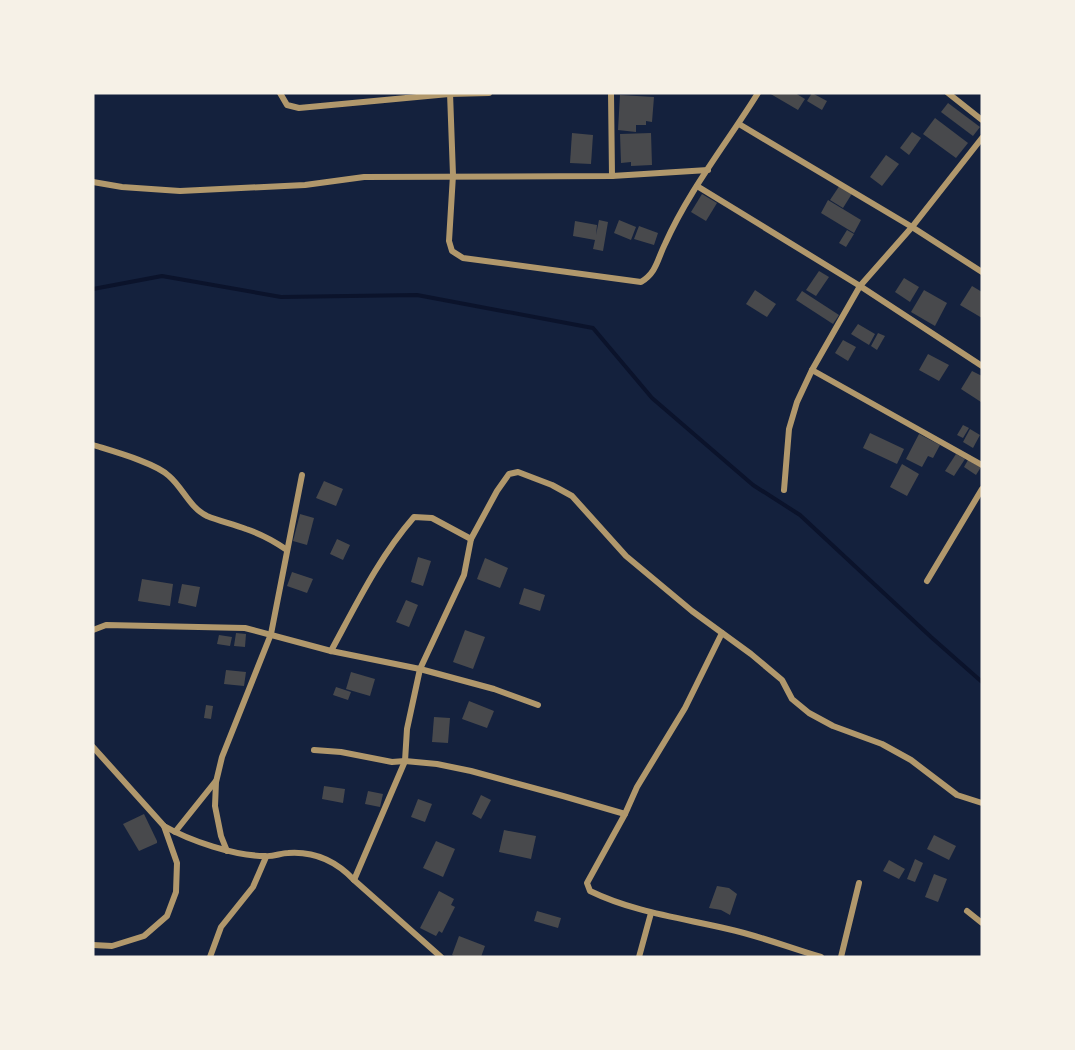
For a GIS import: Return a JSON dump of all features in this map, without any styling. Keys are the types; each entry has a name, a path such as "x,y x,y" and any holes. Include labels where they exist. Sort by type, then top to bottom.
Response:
{"street":[{"path":"280,93 287,105 299,108 450,94 489,93"},
{"path":"611,93 612,176"},
{"path":"450,94 453,175 449,242 452,251 463,258 641,282 652,276 665,243 698,186 758,93"},
{"path":"948,93 982,120"},
{"path":"739,124 912,227 982,272"},
{"path":"784,490 789,429 797,402 812,370 860,286 912,227 982,138"},
{"path":"93,182 122,187 191,191 305,185 364,177 612,176 708,170"},
{"path":"698,186 860,286 982,366"},
{"path":"812,370 982,465"},
{"path":"93,445 125,455 167,473 181,487 194,507 207,516 247,529 272,540 287,550"},
{"path":"354,880 405,761 409,718 420,669 464,575 471,539 497,491 509,474 518,471 572,496 626,556 692,611 782,680 792,699 809,713 832,726 882,744 912,760 957,795 982,803"},
{"path":"227,851 221,836 215,806 216,782 232,728 271,634 302,475"},
{"path":"927,581 982,489"},
{"path":"331,651 368,583 401,532 414,517 432,518 471,539"},
{"path":"93,630 106,625 245,628 331,651 420,669 494,689 538,705"},
{"path":"722,633 685,708 637,787 625,814 587,883 590,891 651,913 730,929 821,957"},
{"path":"93,747 164,826 227,851 266,857 290,852 324,856 344,870 441,957"},
{"path":"314,750 471,771 625,814"},
{"path":"175,832 216,782"},
{"path":"93,945 112,946 144,936 167,916 176,892 177,863 164,826"},
{"path":"210,957 221,927 253,887 266,857"},
{"path":"841,957 859,883"},
{"path":"967,911 982,923"},
{"path":"639,957 651,913"}],"building":[{"path":"769,93 795,93 805,99 798,110"},
{"path":"812,93 827,101 822,110 807,101"},
{"path":"620,95 654,97 652,122 646,121 646,125 636,125 636,132 618,130"},
{"path":"948,103 980,127 973,136 941,112"},
{"path":"935,118 968,143 956,158 923,134"},
{"path":"912,132 921,138 909,155 900,148"},
{"path":"572,133 593,135 591,164 570,163"},
{"path":"651,133 652,165 631,166 631,162 621,163 620,134"},
{"path":"886,155 899,164 882,186 870,177"},
{"path":"840,185 853,192 843,208 830,200"},
{"path":"702,194 717,203 706,221 691,212"},
{"path":"828,200 861,220 854,233 821,213"},
{"path":"599,220 608,222 603,251 593,249 595,240 573,236 575,221 597,225 596,235"},
{"path":"619,220 636,227 631,240 614,233"},
{"path":"639,226 658,233 654,245 634,239"},
{"path":"847,230 854,234 846,247 839,243"},
{"path":"819,271 829,277 816,296 806,290"},
{"path":"904,278 919,287 910,302 895,292"},
{"path":"972,286 982,292 982,318 960,305"},
{"path":"755,290 776,304 767,317 746,304"},
{"path":"924,290 947,303 935,326 911,312"},
{"path":"802,291 839,315 833,324 796,300"},
{"path":"858,324 875,334 869,345 851,334"},
{"path":"878,333 885,336 877,350 871,346"},
{"path":"843,340 856,347 848,361 835,353"},
{"path":"928,354 949,365 939,381 919,370"},
{"path":"972,371 982,376 981,402 961,389"},
{"path":"963,425 969,428 963,438 957,435"},
{"path":"970,429 980,435 973,448 963,442"},
{"path":"870,433 904,449 897,464 863,448"},
{"path":"919,434 940,445 933,458 928,456 922,467 906,459"},
{"path":"956,454 965,459 954,476 945,471"},
{"path":"968,460 981,467 976,475 964,467"},
{"path":"902,464 919,474 907,496 890,487"},
{"path":"324,481 343,489 336,506 316,498"},
{"path":"300,514 314,518 307,545 293,541"},
{"path":"337,539 350,545 343,560 330,554"},
{"path":"418,557 431,561 423,586 411,582"},
{"path":"485,558 508,568 500,588 477,579"},
{"path":"292,572 313,579 307,593 287,586"},
{"path":"142,579 173,584 170,606 138,601"},
{"path":"182,584 200,587 196,607 178,603"},
{"path":"524,588 545,595 540,611 519,604"},
{"path":"406,600 418,605 409,627 396,622"},
{"path":"465,630 485,637 473,669 453,662"},
{"path":"236,633 246,634 245,647 234,646"},
{"path":"219,635 232,637 230,646 217,644"},
{"path":"226,670 246,672 244,686 224,684"},
{"path":"351,672 375,679 370,696 346,689"},
{"path":"336,687 351,692 348,700 333,695"},
{"path":"469,701 494,711 487,728 462,719"},
{"path":"206,705 213,706 211,719 204,718"},
{"path":"434,717 450,718 448,743 432,742"},
{"path":"324,786 345,789 343,803 322,799"},
{"path":"368,791 383,794 380,807 365,804"},
{"path":"481,795 491,800 481,819 472,814"},
{"path":"418,799 432,804 425,822 411,817"},
{"path":"144,814 157,843 139,851 123,824"},
{"path":"504,830 536,836 531,859 499,852"},
{"path":"934,835 956,846 949,860 927,849"},
{"path":"436,841 455,849 443,877 423,868"},
{"path":"915,859 923,863 915,882 907,879"},
{"path":"889,860 905,869 899,879 883,871"},
{"path":"934,874 947,879 938,902 925,897"},
{"path":"717,886 729,888 737,894 730,915 721,910 709,908"},
{"path":"439,891 454,899 451,905 455,907 442,933 439,931 436,936 420,928"},
{"path":"537,911 561,918 558,928 534,921"},
{"path":"459,936 485,946 481,957 452,955"}],"waterway":[{"path":"93,289 162,276 281,297 417,295 593,328 652,398 753,485 800,515 982,682"}]}
